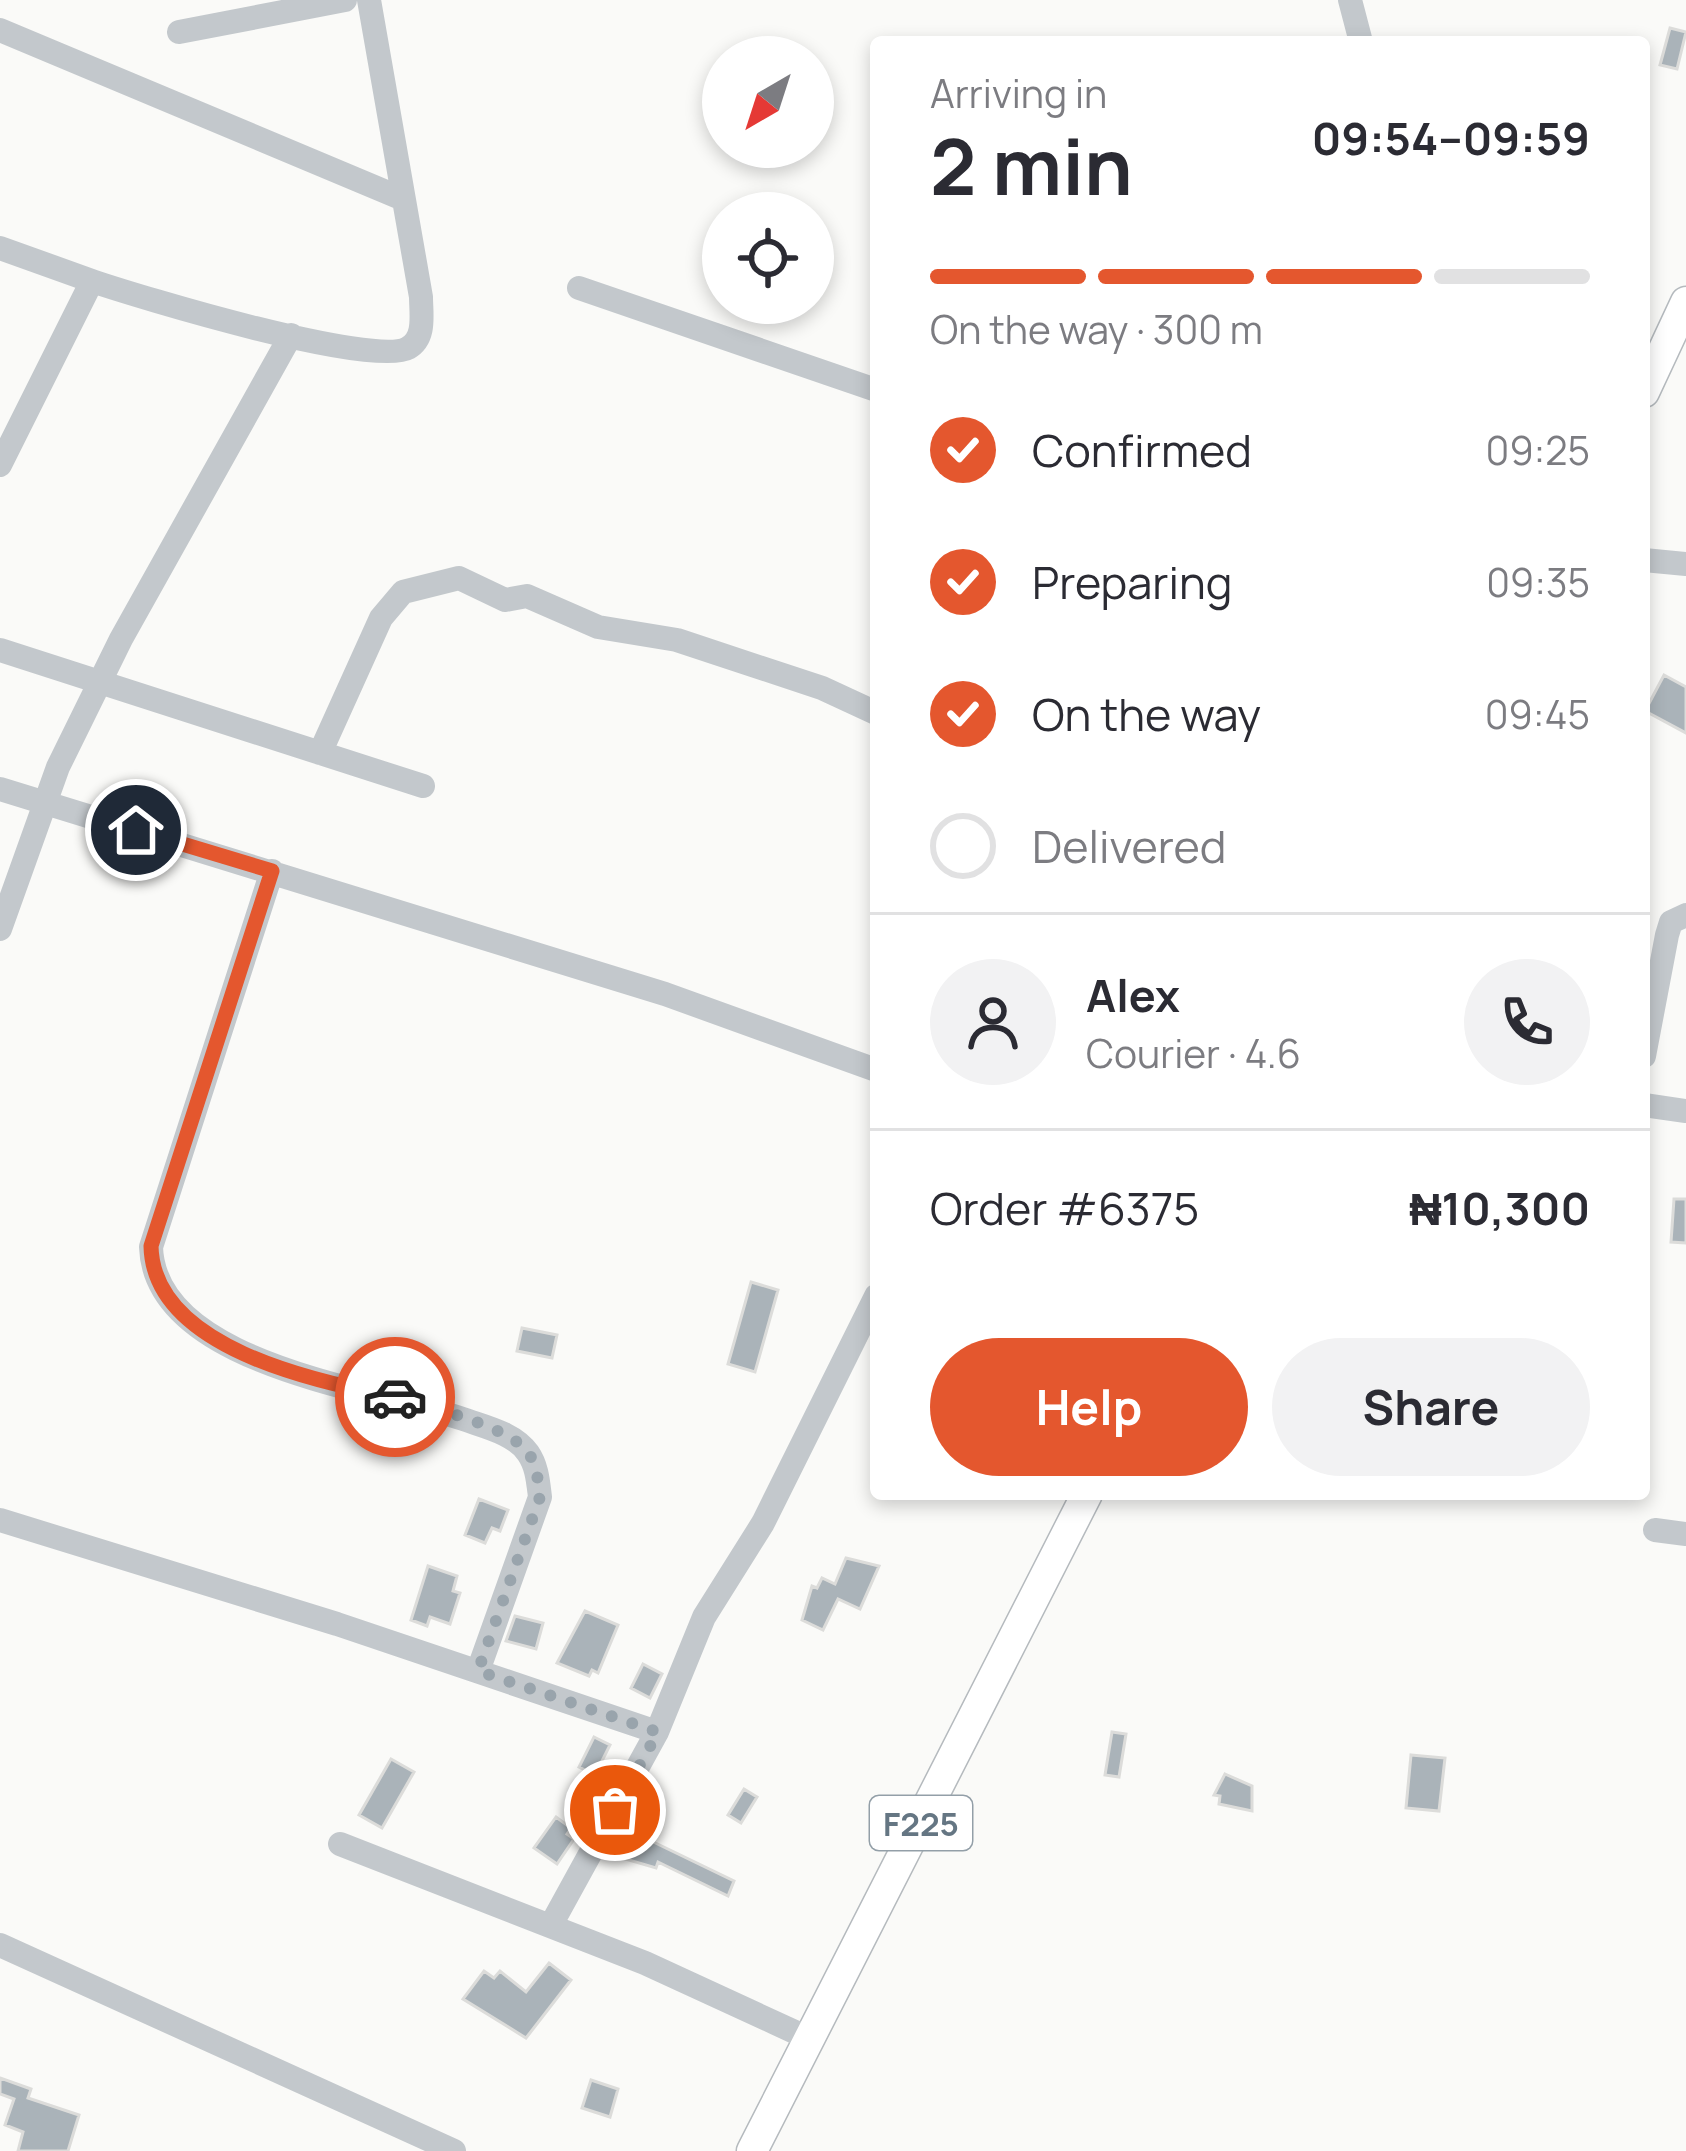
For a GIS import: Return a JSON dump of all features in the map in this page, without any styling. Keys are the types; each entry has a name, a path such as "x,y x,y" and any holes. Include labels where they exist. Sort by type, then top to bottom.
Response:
{"main road":[{"path":"1650,379 1686,302"},
{"name":"F225","path":"752,2151 1085,1500"}],"street":[{"path":"179,32 345,0"},
{"path":"0,248 166,306 291,335 394,352 414,344 420,333 421,297 369,0"},
{"path":"1350,0 1354,36"},
{"path":"0,30 403,199"},
{"path":"1,459 92,281"},
{"path":"578,288 870,388"},
{"path":"0,929 45,803 100,681 291,335"},
{"path":"1650,561 1685,567"},
{"path":"320,753 381,618 403,592 459,578 506,600 527,596 598,626 677,640 822,688 870,710"},
{"path":"0,650 422,786"},
{"path":"0,789 665,994 870,1068"},
{"path":"272,871 151,1246 152,1273 182,1315 207,1335 311,1379 399,1397 505,1434 526,1450 536,1470 540,1497 478,1671"},
{"path":"1650,1024 1667,935 1672,922 1686,915"},
{"path":"1650,1106 1686,1111"},
{"path":"551,1925 658,1732 704,1617 763,1522 870,1308"},
{"path":"0,1520 658,1732"},
{"path":"1655,1530 1686,1534"},
{"path":"340,1844 551,1925 810,2039"},
{"path":"0,1945 454,2151"}],"building":[{"path":"1670,28 1686,32 1677,69 1660,65"},
{"path":"1664,675 1686,687 1686,733 1650,714 1650,702"},
{"path":"1674,1199 1686,1199 1686,1243 1671,1242"},
{"path":"751,1282 778,1290 755,1372 728,1364"},
{"path":"522,1328 557,1335 552,1358 517,1351"},
{"path":"479,1499 508,1510 500,1531 492,1528 485,1543 465,1535"},
{"path":"846,1558 879,1566 860,1609 838,1599 823,1630 802,1620 812,1586 817,1588 822,1578 835,1584"},
{"path":"428,1566 457,1576 453,1591 460,1593 450,1624 430,1617 427,1626 411,1620"},
{"path":"585,1611 618,1625 598,1673 592,1670 589,1676 557,1663"},
{"path":"515,1616 543,1623 536,1649 506,1641"},
{"path":"643,1664 662,1674 650,1698 631,1688"},
{"path":"1112,1732 1126,1734 1119,1777 1105,1775"},
{"path":"594,1737 610,1745 595,1775 579,1767"},
{"path":"1411,1755 1445,1758 1439,1811 1406,1808"},
{"path":"391,1759 414,1772 382,1828 359,1815"},
{"path":"1225,1774 1252,1786 1252,1811 1219,1804 1220,1796 1214,1795"},
{"path":"744,1789 757,1797 741,1823 728,1815"},
{"path":"556,1817 571,1828 567,1834 574,1839 557,1864 534,1848"},
{"path":"641,1836 734,1881 728,1896 658,1862 656,1868 622,1858 629,1837 640,1841"},
{"path":"549,1963 571,1980 526,2038 463,1999 484,1971 494,1978 500,1971 526,1992"},
{"path":"0,2078 31,2089 28,2098 79,2115 68,2151 18,2151 23,2132 5,2125 14,2099 0,2094"},
{"path":"591,2080 618,2089 610,2117 582,2108"}],"way so far":[{"path":"395,1397 505,1434 526,1450 536,1470 540,1497 478,1671 658,1732 615,1810"}],"route":[{"path":"136,830 272,871 151,1246 152,1273 182,1315 207,1335 311,1379 395,1397"}]}
